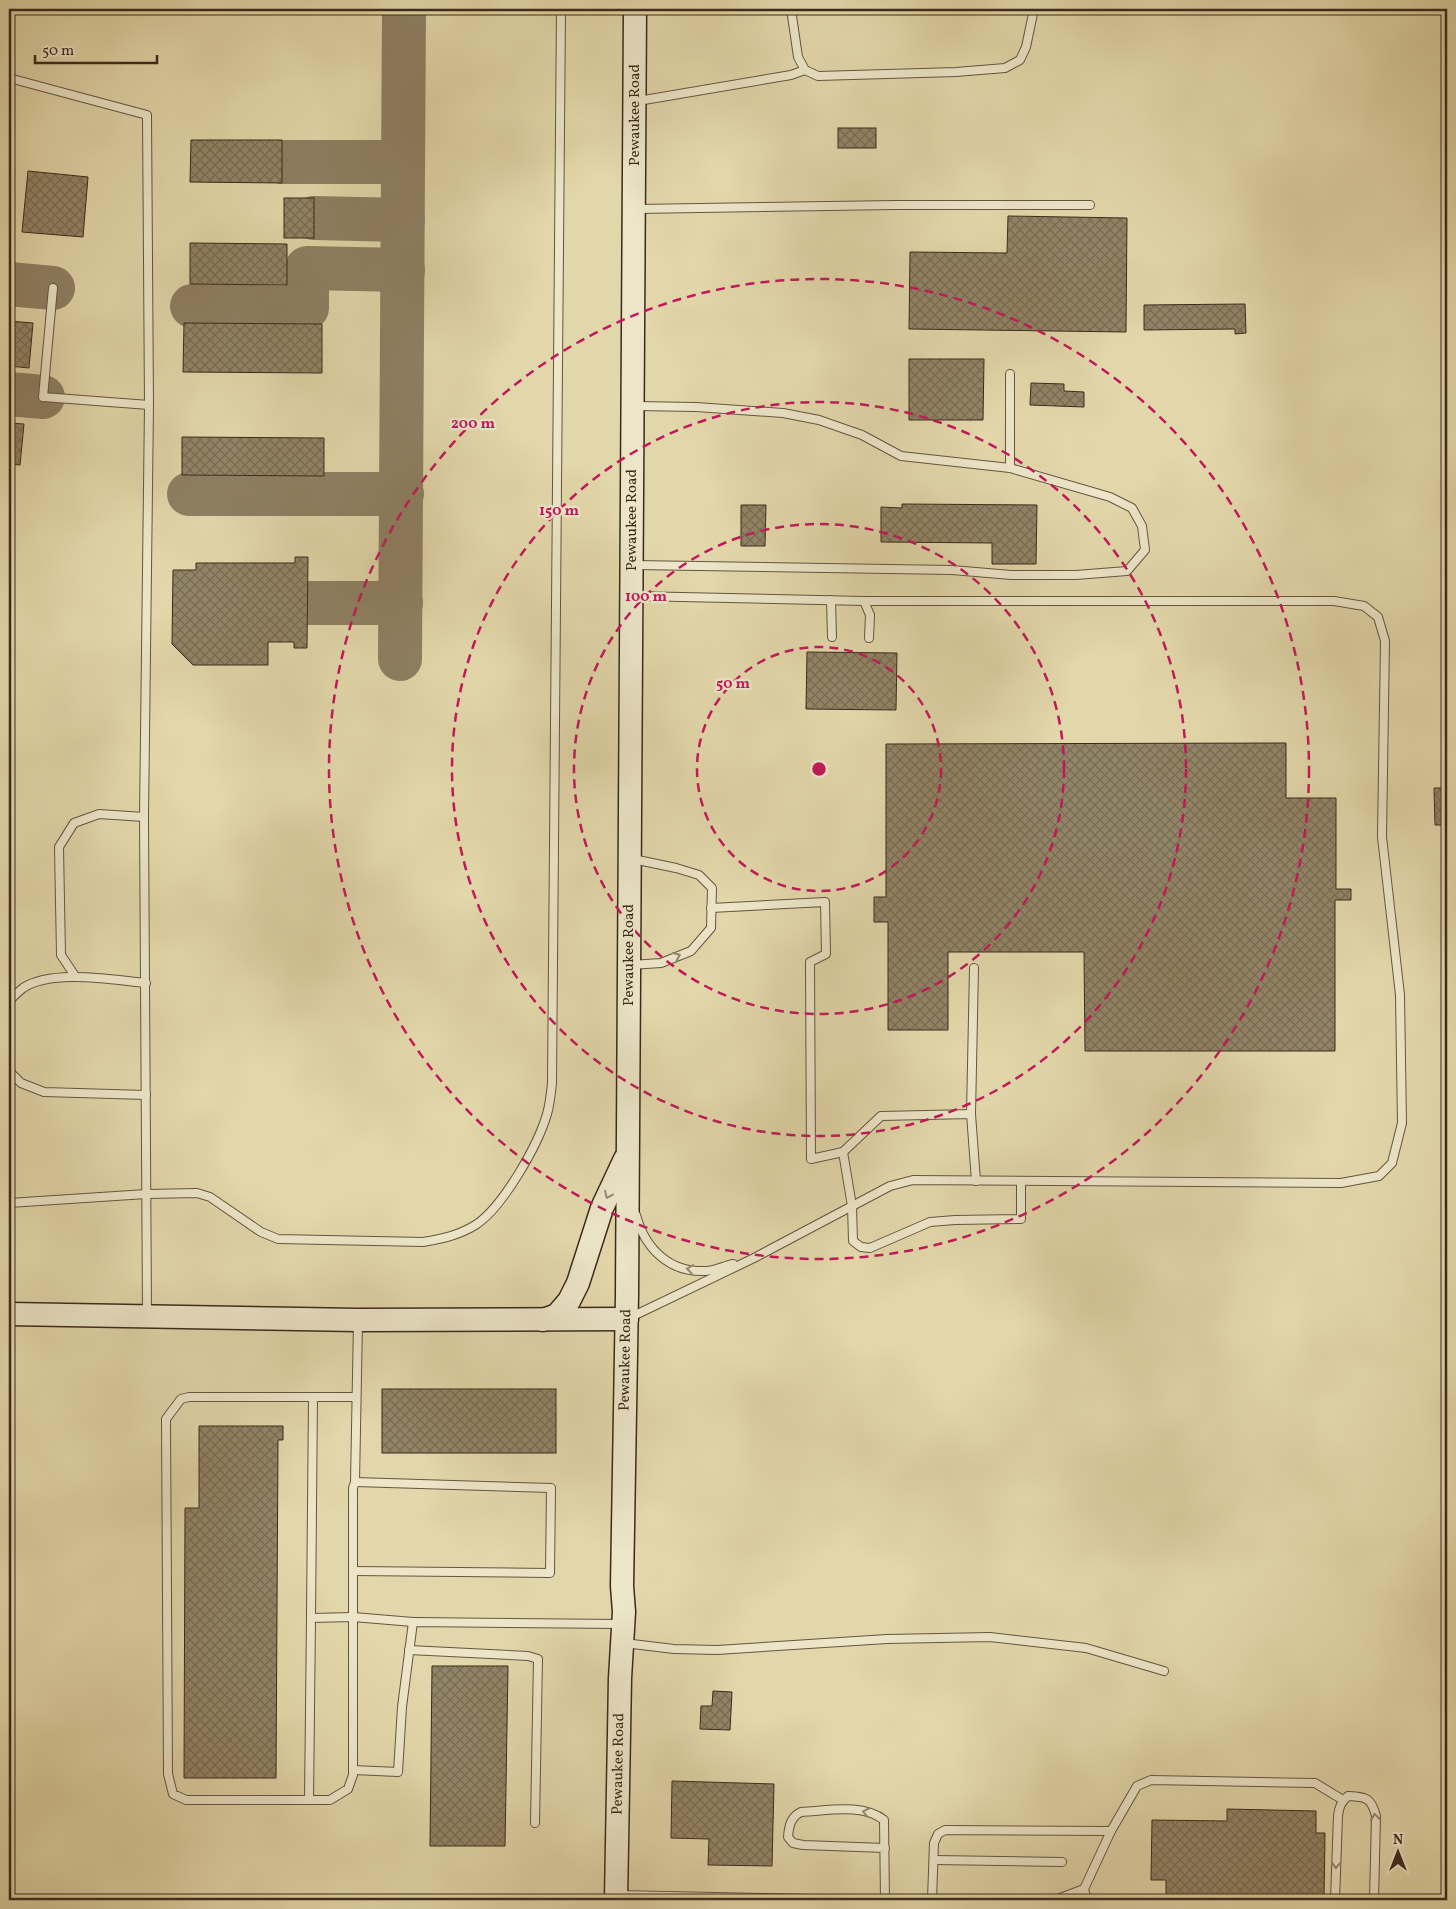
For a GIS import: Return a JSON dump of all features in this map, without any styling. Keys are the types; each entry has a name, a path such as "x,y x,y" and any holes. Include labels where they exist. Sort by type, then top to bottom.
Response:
{"main road":[{"name":"Pewaukee Road","path":"616,1898 620,1678 623,1634 622,1586 627,1319 635,9"},
{"path":"543,1320 557,1314 569,1301 578,1283 602,1208 628,1162"},
{"path":"9,1314 358,1320 627,1319"}],"lane":[{"path":"9,1203 146,1194 197,1193 210,1197 261,1232 278,1239 423,1242 444,1239 477,1224 494,1210 529,1154 548,1113 552,1073 561,9"},
{"path":"791,9 798,57 805,70 818,76 956,72 1005,68 1020,60 1026,47 1034,9"},
{"path":"635,101 791,75 805,70"},
{"path":"9,78 147,114 149,405 144,817 148,1316"},
{"path":"634,209 895,205 1090,205"},
{"path":"53,288 43,397 149,405"},
{"path":"1010,374 1010,468"},
{"path":"632,565 952,570 1011,575 1076,575 1127,571 1145,550 1142,526 1132,508 1110,497 1010,468 901,456 862,435 819,420 783,413 696,407 633,406"},
{"path":"627,1319 754,1258 890,1186 913,1180 1341,1183 1379,1176 1392,1163 1402,1123 1400,995 1382,837 1385,641 1378,617 1364,606 1334,601 864,601 632,596"},
{"path":"831,600 832,637"},
{"path":"864,601 870,615 869,638"},
{"path":"75,976 61,955 59,847 74,823 99,814 144,817"},
{"path":"629,965 661,963 690,951 711,928 712,888 699,875 676,868 630,859"},
{"path":"711,908 825,902 826,954 810,962 811,1159 843,1152 881,1116 971,1114"},
{"path":"974,968 971,1114 976,1181"},
{"path":"9,1001 24,988 44,981 75,976 146,983"},
{"path":"9,1063 10,1072 21,1083 44,1092 146,1095"},
{"path":"843,1152 852,1206 853,1241 861,1247 870,1248 930,1222 1021,1219 1021,1181"},
{"path":"628,1162 639,1225 651,1248 665,1262 687,1270 708,1271 754,1258"},
{"path":"356,1397 189,1397 181,1400 166,1419 168,1774 173,1794 186,1800 330,1800 348,1789 354,1775 353,1488 355,1482 358,1320"},
{"path":"309,1800 313,1397"},
{"path":"353,1571 550,1573 551,1488 355,1482"},
{"path":"311,1618 353,1617 623,1634 674,1649 717,1650 887,1639 990,1637 1086,1648 1164,1671"},
{"path":"354,1770 398,1772 402,1707 413,1622"},
{"path":"409,1650 528,1656 538,1659 535,1823"},
{"path":"1087,1900 1084,1889 1111,1830 1136,1786 1151,1780 1315,1783 1343,1800"},
{"path":"1335,1900 1338,1816 1343,1800 1348,1796 1365,1797 1373,1804 1376,1816 1374,1900"},
{"path":"885,1848 803,1845 792,1842 788,1836 789,1825 796,1814 801,1812 856,1810 876,1814 884,1820 885,1848 885,1900"},
{"path":"932,1900 934,1843 938,1834 946,1830 1111,1830"},
{"path":"934,1860 1062,1862"},
{"path":"1055,1900 1084,1889"},
{"path":"616,1898 866,1900"}],"building":[{"path":"838,128 876,128 876,148 838,148"},
{"path":"191,140 282,140 282,183 190,182"},
{"path":"28,171 88,177 83,237 22,232"},
{"path":"284,198 314,198 314,238 284,238"},
{"path":"1008,216 1127,218 1126,332 909,329 910,252 1007,253"},
{"path":"190,243 287,244 287,285 190,284"},
{"path":"1245,304 1246,333 1235,334 1235,329 1144,330 1144,305"},
{"path":"9,321 33,323 29,368 9,366"},
{"path":"184,323 322,324 322,373 183,372"},
{"path":"909,359 984,359 983,420 909,420"},
{"path":"1031,383 1064,384 1064,391 1084,392 1084,407 1030,405"},
{"path":"9,423 24,424 20,465 9,464"},
{"path":"182,437 324,438 324,476 182,475"},
{"path":"902,504 1037,505 1036,564 992,564 992,543 881,542 881,507 902,508"},
{"path":"741,505 766,505 765,546 741,546"},
{"path":"295,557 308,557 307,648 294,648 294,642 268,642 268,665 193,665 172,644 173,570 196,570 196,563 295,563"},
{"path":"807,652 897,653 896,710 806,709"},
{"path":"1286,743 1286,798 1336,798 1336,889 1351,889 1351,900 1335,900 1335,1051 1085,1051 1084,952 948,952 948,1030 888,1030 888,922 874,922 874,897 886,897 886,744"},
{"path":"1434,788 1447,788 1447,825 1435,825"},
{"path":"382,1389 556,1389 556,1453 382,1453"},
{"path":"199,1426 283,1426 283,1440 278,1440 276,1778 184,1778 185,1508 199,1508"},
{"path":"432,1666 508,1666 505,1846 430,1846"},
{"path":"713,1691 732,1692 730,1730 700,1729 701,1706 712,1706"},
{"path":"672,1781 774,1784 772,1866 708,1865 709,1839 671,1838"},
{"path":"1227,1809 1316,1811 1316,1833 1325,1833 1324,1900 1166,1900 1166,1880 1151,1880 1152,1820 1227,1821"}],"taxiway":[{"path":"400,659 404,9"},
{"path":"282,162 403,162"},
{"path":"314,218 403,220"},
{"path":"192,306 307,308 307,268 403,270"},
{"path":"9,284 53,288"},
{"path":"9,394 43,397"},
{"path":"189,494 402,494"},
{"path":"308,603 401,603"}]}
